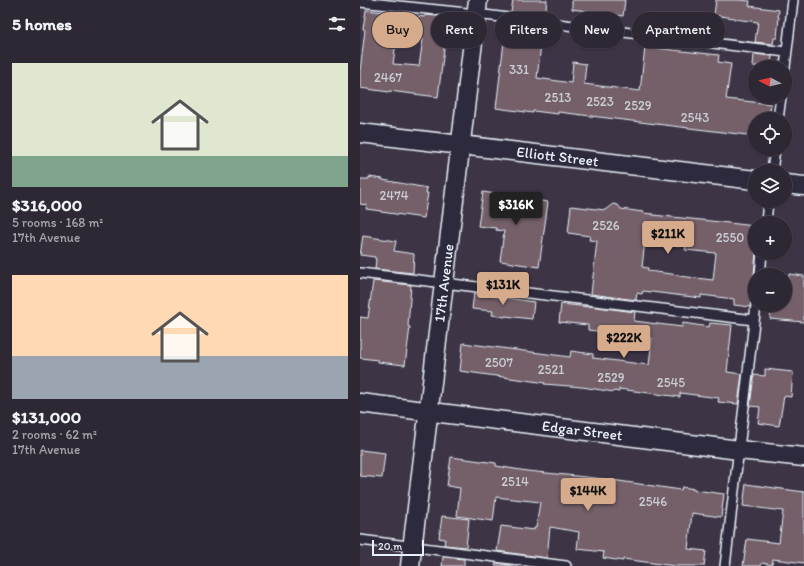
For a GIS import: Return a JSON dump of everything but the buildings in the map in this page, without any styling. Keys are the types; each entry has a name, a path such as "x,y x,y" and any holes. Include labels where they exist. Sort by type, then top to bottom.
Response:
{"street":[{"name":"17th Avenue","path":"410,566 477,7"},
{"name":"Elliott Street","path":"360,133 748,179"},
{"path":"792,185 804,186"},
{"name":"Edgar Street","path":"360,403 804,457"}],"lane":[{"path":"785,60 793,0"},
{"path":"360,2 477,7 786,52"},
{"path":"360,273 754,320"},
{"path":"725,566 755,312"},
{"path":"360,540 566,566"}]}
